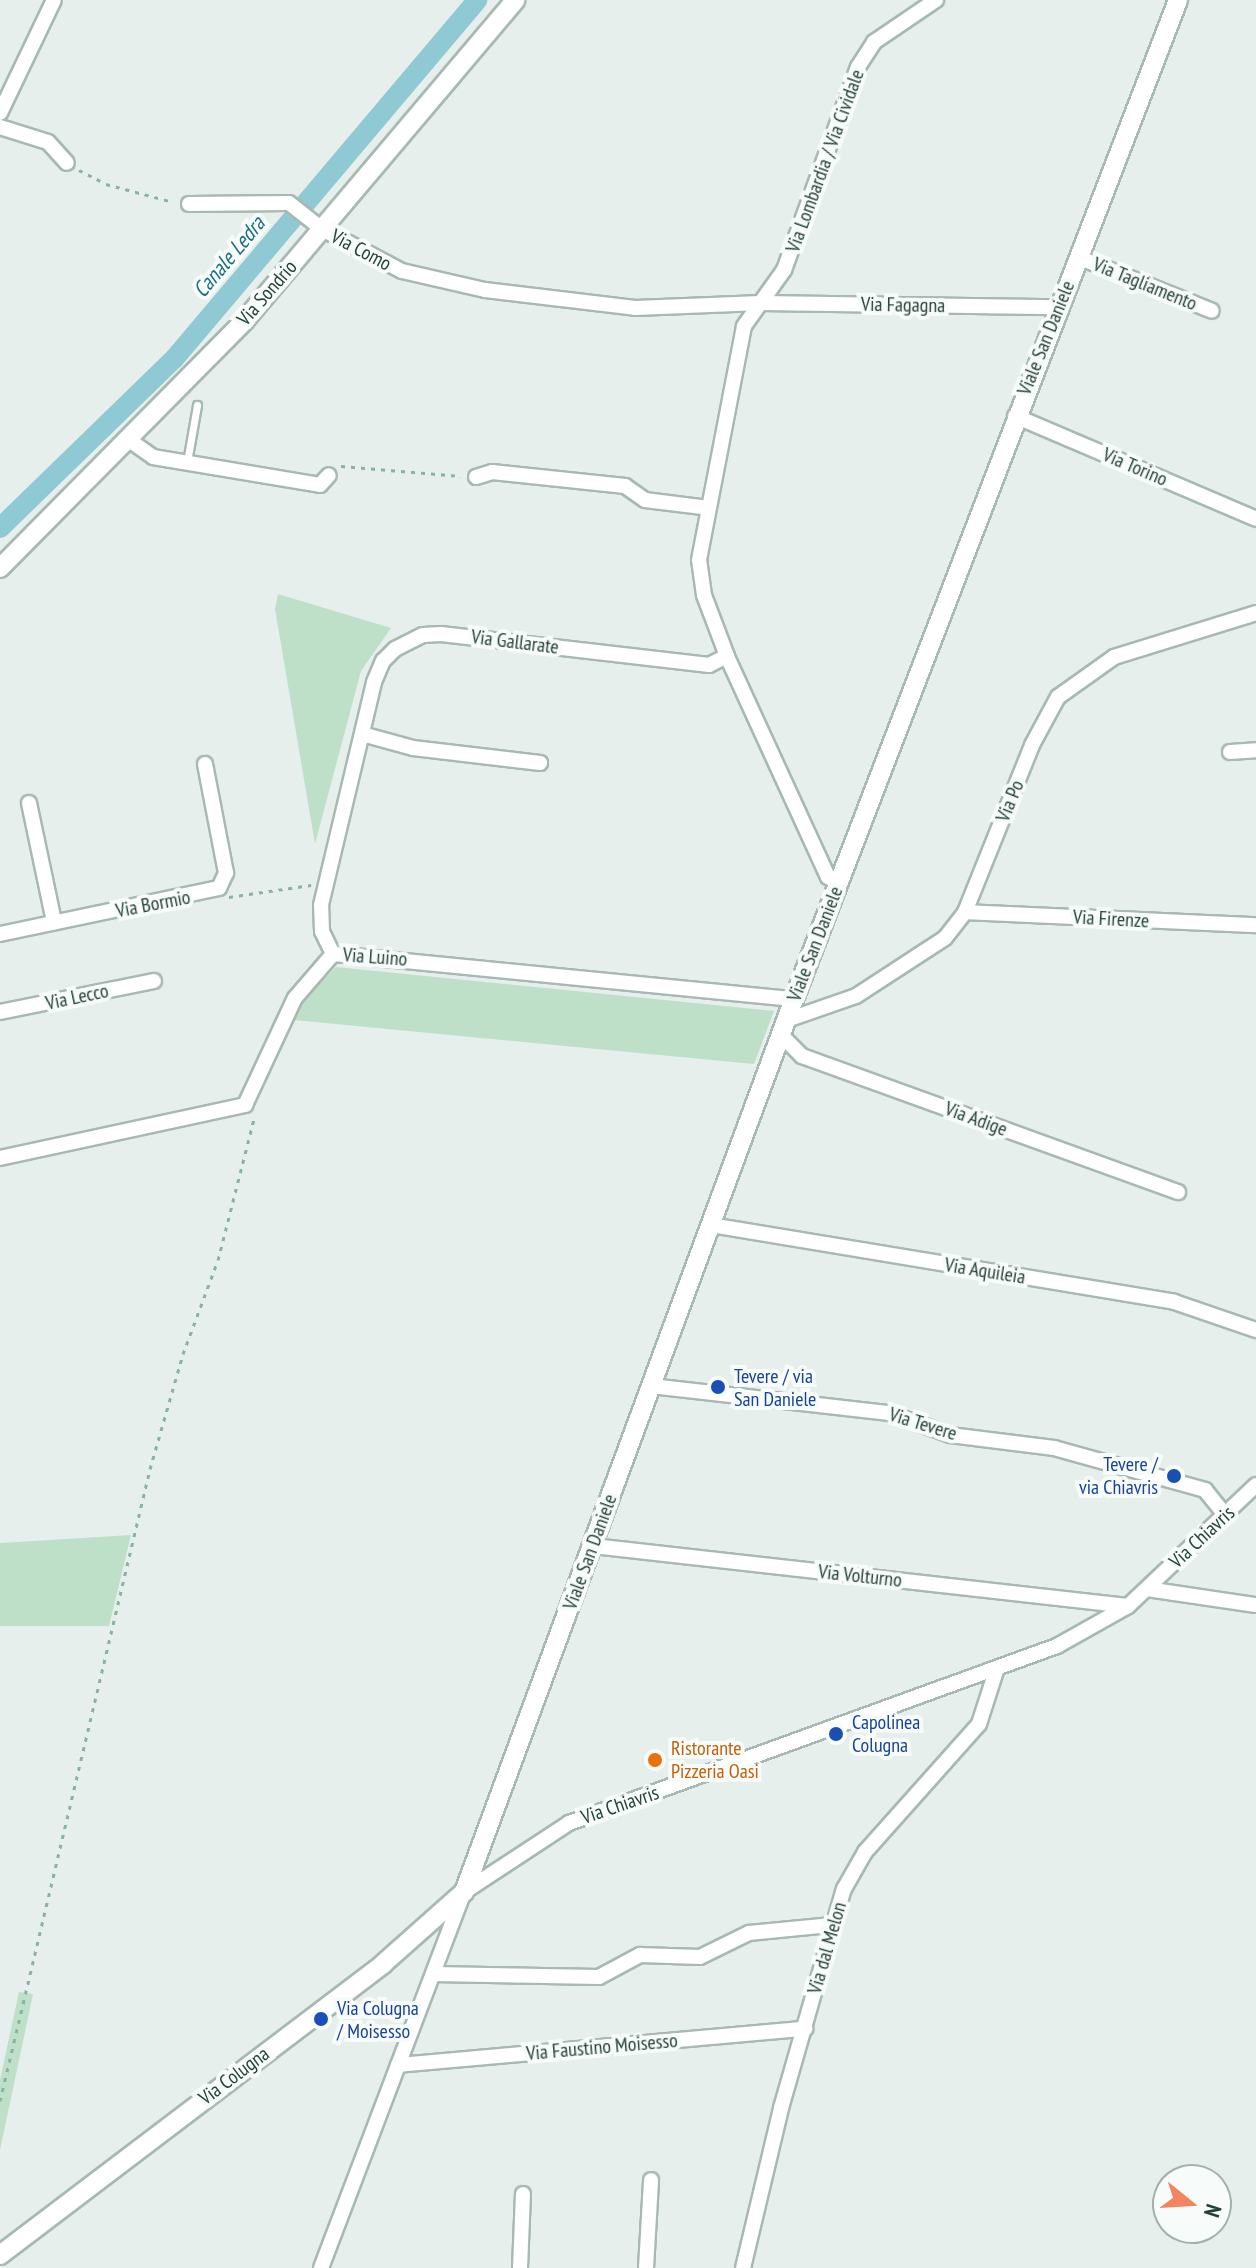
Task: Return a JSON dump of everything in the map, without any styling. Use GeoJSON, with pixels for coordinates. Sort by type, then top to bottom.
{"type":"FeatureCollection","features":[{"type":"Feature","properties":{"kind":"street"},"geometry":{"type":"LineString","coordinates":[[0,113],[54,0]]}},
{"type":"Feature","properties":{"kind":"street","name":"Via Sondrio"},"geometry":{"type":"LineString","coordinates":[[0,568],[203,366],[317,225],[515,0]]}},
{"type":"Feature","properties":{"kind":"street","name":"Via Lombardia / Via Cividale"},"geometry":{"type":"LineString","coordinates":[[839,882],[828,877],[727,656],[704,595],[699,560],[744,326],[754,303],[784,270],[858,67],[882,34],[936,0]]}},
{"type":"Feature","properties":{"kind":"street","name":"Viale San Daniele"},"geometry":{"type":"LineString","coordinates":[[464,1892],[794,999],[1015,416],[1178,0]]}},
{"type":"Feature","properties":{"kind":"street"},"geometry":{"type":"LineString","coordinates":[[0,127],[48,142],[67,163]]}},
{"type":"Feature","properties":{"kind":"street","name":"Via Como"},"geometry":{"type":"LineString","coordinates":[[189,204],[289,203],[317,225],[402,271],[485,290],[635,308],[754,303]]}},
{"type":"Feature","properties":{"kind":"street","name":"Via Tagliamento"},"geometry":{"type":"LineString","coordinates":[[1078,257],[1212,311]]}},
{"type":"Feature","properties":{"kind":"street","name":"Via Fagagna"},"geometry":{"type":"LineString","coordinates":[[754,303],[1058,307]]}},
{"type":"Feature","properties":{"kind":"street","name":"Via Torino"},"geometry":{"type":"LineString","coordinates":[[1015,416],[1256,519]]}},
{"type":"Feature","properties":{"kind":"street"},"geometry":{"type":"LineString","coordinates":[[129,440],[153,457],[320,485],[329,475]]}},
{"type":"Feature","properties":{"kind":"street"},"geometry":{"type":"LineString","coordinates":[[476,477],[492,472],[625,486],[645,500],[709,508]]}},
{"type":"Feature","properties":{"kind":"street","name":"Via Po"},"geometry":{"type":"LineString","coordinates":[[784,1028],[856,996],[901,970],[945,938],[965,912],[1032,745],[1058,697],[1114,657],[1256,613]]}},
{"type":"Feature","properties":{"kind":"street","name":"Via Gallarate"},"geometry":{"type":"LineString","coordinates":[[333,954],[319,918],[362,734],[383,661],[423,635],[709,665],[727,656]]}},
{"type":"Feature","properties":{"kind":"street"},"geometry":{"type":"LineString","coordinates":[[362,734],[413,748],[540,763]]}},
{"type":"Feature","properties":{"kind":"street"},"geometry":{"type":"LineString","coordinates":[[1230,752],[1256,750]]}},
{"type":"Feature","properties":{"kind":"street","name":"Via Bormio"},"geometry":{"type":"LineString","coordinates":[[0,934],[219,888],[226,873],[205,764]]}},
{"type":"Feature","properties":{"kind":"street"},"geometry":{"type":"LineString","coordinates":[[29,803],[54,922]]}},
{"type":"Feature","properties":{"kind":"street","name":"Via Firenze"},"geometry":{"type":"LineString","coordinates":[[965,912],[1256,925]]}},
{"type":"Feature","properties":{"kind":"street","name":"Via Luino"},"geometry":{"type":"LineString","coordinates":[[0,1158],[239,1108],[256,1087],[295,998],[333,954],[794,999]]}},
{"type":"Feature","properties":{"kind":"street","name":"Via Lecco"},"geometry":{"type":"LineString","coordinates":[[0,1012],[154,981]]}},
{"type":"Feature","properties":{"kind":"street","name":"Via Adige"},"geometry":{"type":"LineString","coordinates":[[784,1028],[802,1056],[1178,1192]]}},
{"type":"Feature","properties":{"kind":"street","name":"Via Aquileia"},"geometry":{"type":"LineString","coordinates":[[711,1225],[1174,1302],[1256,1330]]}},
{"type":"Feature","properties":{"kind":"street","name":"Via Tevere"},"geometry":{"type":"LineString","coordinates":[[651,1386],[889,1413],[950,1435],[1054,1448],[1205,1490],[1225,1515]]}},
{"type":"Feature","properties":{"kind":"street","name":"Via Chiavris"},"geometry":{"type":"LineString","coordinates":[[464,1892],[569,1823],[834,1730],[1057,1646],[1128,1606],[1256,1485]]}},
{"type":"Feature","properties":{"kind":"street","name":"Via Volturno"},"geometry":{"type":"LineString","coordinates":[[593,1546],[1128,1606]]}},
{"type":"Feature","properties":{"kind":"street"},"geometry":{"type":"LineString","coordinates":[[1147,1589],[1256,1605]]}},
{"type":"Feature","properties":{"kind":"street","name":"Via dal Melon"},"geometry":{"type":"LineString","coordinates":[[743,2268],[830,1925],[865,1852],[979,1724],[996,1671]]}},
{"type":"Feature","properties":{"kind":"street"},"geometry":{"type":"LineString","coordinates":[[321,2268],[464,1892]]}},
{"type":"Feature","properties":{"kind":"street","name":"Via Colugna"},"geometry":{"type":"LineString","coordinates":[[0,2255],[384,1963],[464,1892]]}},
{"type":"Feature","properties":{"kind":"street"},"geometry":{"type":"LineString","coordinates":[[433,1974],[599,1977],[640,1955],[700,1957],[749,1933],[830,1925]]}},
{"type":"Feature","properties":{"kind":"street","name":"Via Faustino Moisesso"},"geometry":{"type":"LineString","coordinates":[[398,2065],[805,2029]]}},
{"type":"Feature","properties":{"kind":"street"},"geometry":{"type":"LineString","coordinates":[[646,2268],[651,2180]]}},
{"type":"Feature","properties":{"kind":"street"},"geometry":{"type":"LineString","coordinates":[[520,2268],[523,2194]]}},
{"type":"Feature","properties":{"kind":"lane"},"geometry":{"type":"LineString","coordinates":[[187,462],[197,405]]}},
{"type":"Feature","properties":{"kind":"path"},"geometry":{"type":"LineString","coordinates":[[67,163],[106,184],[189,204]]}},
{"type":"Feature","properties":{"kind":"path"},"geometry":{"type":"LineString","coordinates":[[329,475],[341,466],[476,477]]}},
{"type":"Feature","properties":{"kind":"path"},"geometry":{"type":"LineString","coordinates":[[219,888],[233,900],[327,882]]}},
{"type":"Feature","properties":{"kind":"path"},"geometry":{"type":"LineString","coordinates":[[0,2101],[150,1469],[246,1166],[256,1087]]}},
{"type":"Feature","properties":{"kind":"green space"},"geometry":{"type":"Polygon","coordinates":[[[278,594],[391,628],[361,671],[315,844],[275,609],[278,594]]]}},
{"type":"Feature","properties":{"kind":"green space"},"geometry":{"type":"Polygon","coordinates":[[[336,967],[774,1011],[754,1064],[294,1020],[301,1004],[336,967]]]}},
{"type":"Feature","properties":{"kind":"green space"},"geometry":{"type":"Polygon","coordinates":[[[131,1535],[109,1626],[0,1626],[0,1543],[131,1535]]]}},
{"type":"Feature","properties":{"kind":"green space"},"geometry":{"type":"Polygon","coordinates":[[[19,1992],[33,1994],[0,2150],[0,2080],[19,1992]]]}},
{"type":"Feature","properties":{"kind":"waterway","name":"Canale Ledra"},"geometry":{"type":"LineString","coordinates":[[0,528],[174,359],[477,0]]}},
{"type":"Feature","properties":{"kind":"place","name":"Tevere / via San Daniele"},"geometry":{"type":"Point","coordinates":[718,1387]}},
{"type":"Feature","properties":{"kind":"place","name":"Tevere / via Chiavris"},"geometry":{"type":"Point","coordinates":[1174,1476]}},
{"type":"Feature","properties":{"kind":"place","name":"Capolinea Colugna"},"geometry":{"type":"Point","coordinates":[836,1734]}},
{"type":"Feature","properties":{"kind":"place","name":"Ristorante Pizzeria Oasi"},"geometry":{"type":"Point","coordinates":[655,1760]}},
{"type":"Feature","properties":{"kind":"place","name":"Via Colugna / Moisesso"},"geometry":{"type":"Point","coordinates":[321,2019]}}]}
